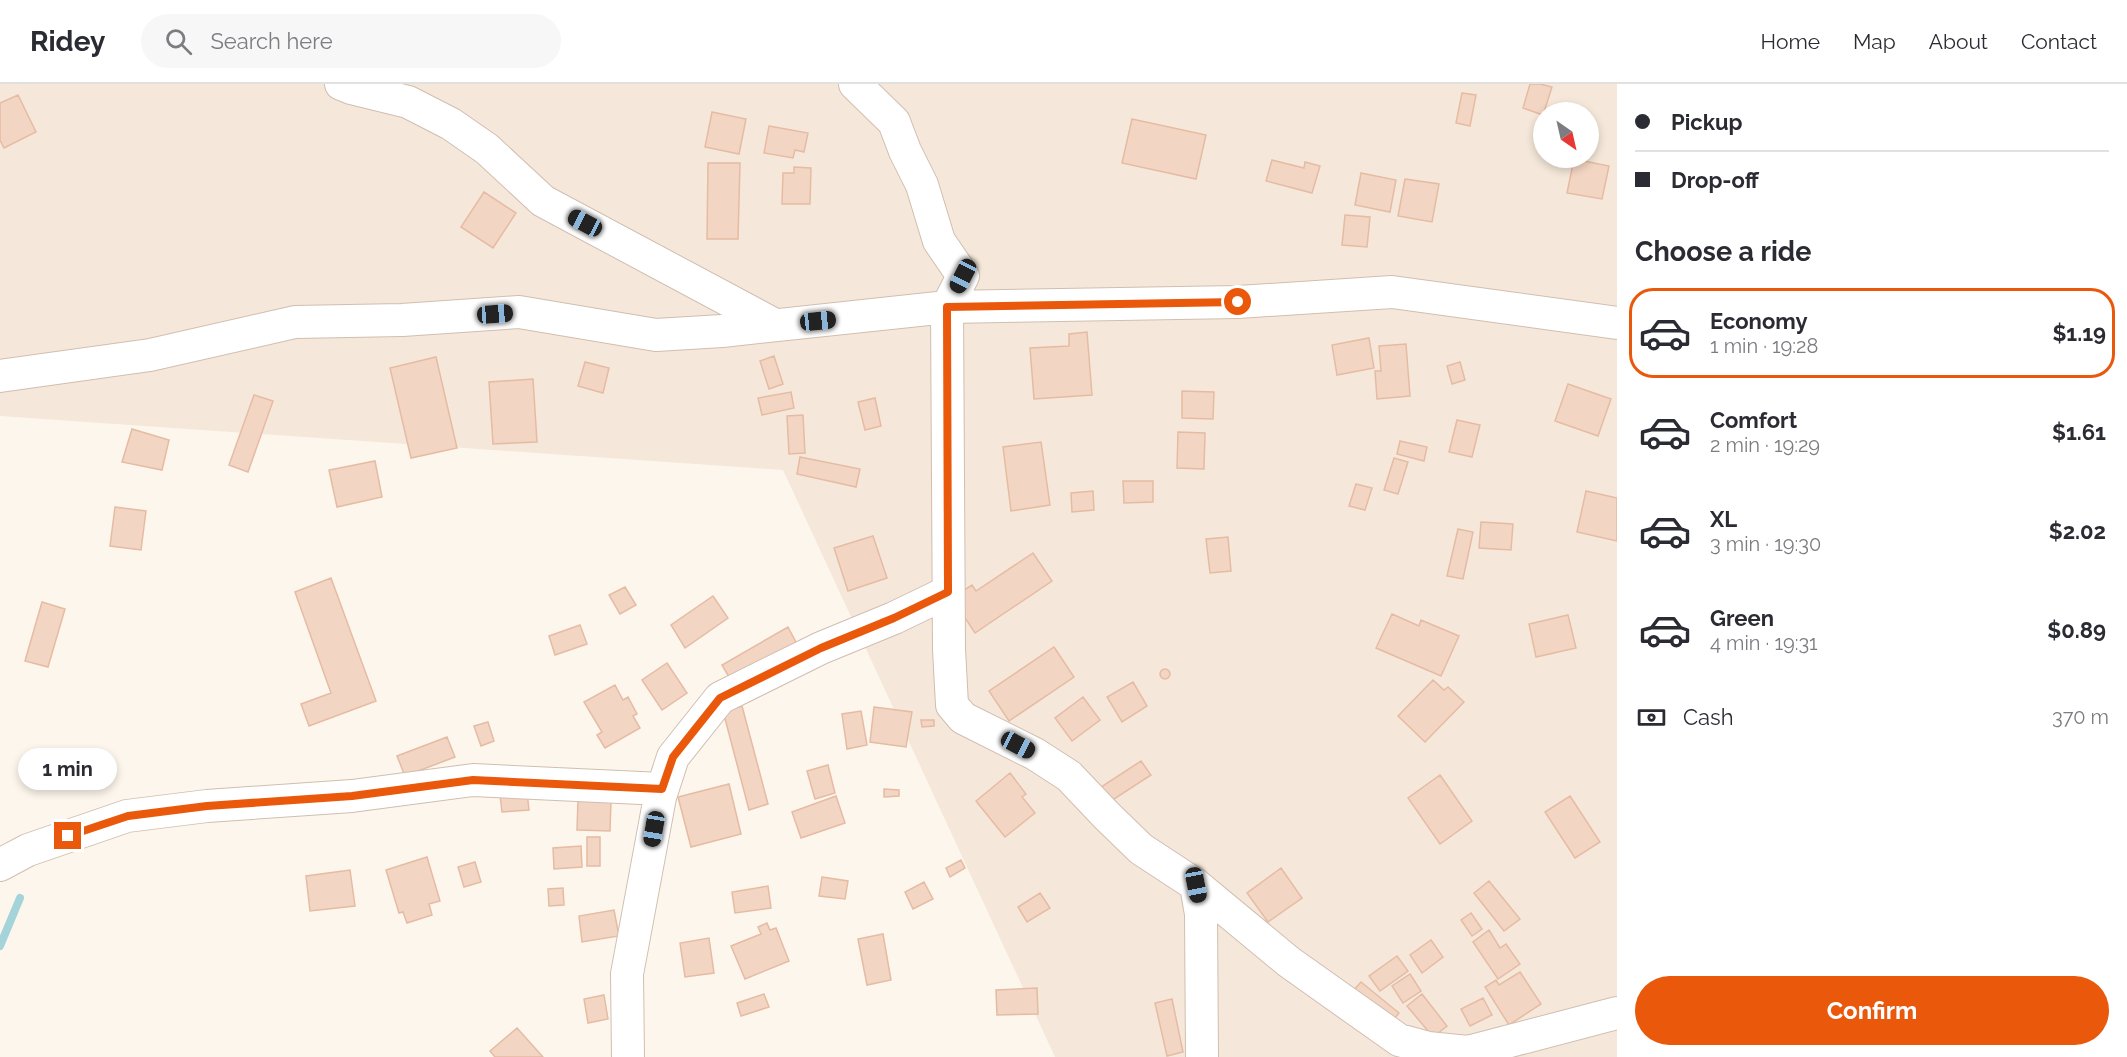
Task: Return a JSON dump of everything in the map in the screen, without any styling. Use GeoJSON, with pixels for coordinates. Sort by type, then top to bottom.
{"type":"FeatureCollection","features":[{"type":"Feature","properties":{"kind":"street"},"geometry":{"type":"LineString","coordinates":[[340,84],[408,102],[451,124],[487,149],[543,201],[775,325]]}},
{"type":"Feature","properties":{"kind":"street"},"geometry":{"type":"LineString","coordinates":[[855,84],[894,122],[922,185],[939,241],[963,276],[947,307],[948,592],[952,705],[963,718],[1035,754],[1069,776],[1141,849],[1196,885],[1289,962],[1399,1040],[1428,1048],[1468,1052],[1617,1013]]}},
{"type":"Feature","properties":{"kind":"street"},"geometry":{"type":"LineString","coordinates":[[0,375],[150,355],[295,322],[402,320],[519,312],[656,335],[947,307],[1238,302],[1392,292],[1617,323]]}},
{"type":"Feature","properties":{"kind":"street"},"geometry":{"type":"LineString","coordinates":[[628,1057],[627,974],[662,789],[673,757],[720,698],[821,648],[894,618],[948,592]]}},
{"type":"Feature","properties":{"kind":"street"},"geometry":{"type":"LineString","coordinates":[[0,865],[28,850],[128,816],[207,806],[352,796],[473,780],[662,789]]}},
{"type":"Feature","properties":{"kind":"street"},"geometry":{"type":"LineString","coordinates":[[1196,885],[1201,914],[1202,1057]]}},
{"type":"Feature","properties":{"kind":"shaded area"},"geometry":{"type":"Polygon","coordinates":[[[0,84],[1617,84],[1617,1057],[1055,1057],[783,470],[0,416],[0,84]]]}},
{"type":"Feature","properties":{"kind":"building"},"geometry":{"type":"Polygon","coordinates":[[[1530,84],[1552,87],[1547,102],[1533,102],[1533,112],[1523,108],[1530,84]]]}},
{"type":"Feature","properties":{"kind":"building"},"geometry":{"type":"Polygon","coordinates":[[[1462,93],[1476,95],[1470,126],[1456,123],[1462,93]]]}},
{"type":"Feature","properties":{"kind":"building"},"geometry":{"type":"Polygon","coordinates":[[[18,95],[36,132],[4,148],[0,140],[0,103],[18,95]]]}},
{"type":"Feature","properties":{"kind":"building"},"geometry":{"type":"Polygon","coordinates":[[[712,112],[746,119],[739,154],[705,147],[712,112]]]}},
{"type":"Feature","properties":{"kind":"building"},"geometry":{"type":"Polygon","coordinates":[[[1132,119],[1206,135],[1196,179],[1122,163],[1132,119]]]}},
{"type":"Feature","properties":{"kind":"building"},"geometry":{"type":"Polygon","coordinates":[[[769,126],[808,133],[804,152],[795,150],[793,158],[764,153],[769,126]]]}},
{"type":"Feature","properties":{"kind":"building"},"geometry":{"type":"Polygon","coordinates":[[[1272,160],[1304,168],[1305,162],[1320,166],[1312,193],[1266,181],[1272,160]]]}},
{"type":"Feature","properties":{"kind":"building"},"geometry":{"type":"Polygon","coordinates":[[[708,163],[740,163],[738,239],[707,239],[708,163]]]}},
{"type":"Feature","properties":{"kind":"building"},"geometry":{"type":"Polygon","coordinates":[[[1599,164],[1609,166],[1602,199],[1567,193],[1572,168],[1599,168],[1599,164]]]}},
{"type":"Feature","properties":{"kind":"building"},"geometry":{"type":"Polygon","coordinates":[[[794,167],[811,168],[810,204],[782,204],[783,173],[794,173],[794,167]]]}},
{"type":"Feature","properties":{"kind":"building"},"geometry":{"type":"Polygon","coordinates":[[[1361,173],[1396,180],[1390,212],[1355,205],[1361,173]]]}},
{"type":"Feature","properties":{"kind":"building"},"geometry":{"type":"Polygon","coordinates":[[[1405,179],[1439,184],[1432,222],[1398,216],[1405,179]]]}},
{"type":"Feature","properties":{"kind":"building"},"geometry":{"type":"Polygon","coordinates":[[[484,192],[516,213],[493,248],[461,227],[484,192]]]}},
{"type":"Feature","properties":{"kind":"building"},"geometry":{"type":"Polygon","coordinates":[[[1345,215],[1370,217],[1367,247],[1342,245],[1345,215]]]}},
{"type":"Feature","properties":{"kind":"building"},"geometry":{"type":"Polygon","coordinates":[[[1087,332],[1092,395],[1034,399],[1030,348],[1069,346],[1069,334],[1087,332]]]}},
{"type":"Feature","properties":{"kind":"building"},"geometry":{"type":"Polygon","coordinates":[[[1369,338],[1374,368],[1337,375],[1332,345],[1369,338]]]}},
{"type":"Feature","properties":{"kind":"building"},"geometry":{"type":"Polygon","coordinates":[[[1406,344],[1410,396],[1377,399],[1375,371],[1381,371],[1379,346],[1406,344]]]}},
{"type":"Feature","properties":{"kind":"building"},"geometry":{"type":"Polygon","coordinates":[[[774,356],[783,384],[769,389],[760,361],[774,356]]]}},
{"type":"Feature","properties":{"kind":"building"},"geometry":{"type":"Polygon","coordinates":[[[436,357],[457,448],[411,458],[390,368],[436,357]]]}},
{"type":"Feature","properties":{"kind":"building"},"geometry":{"type":"Polygon","coordinates":[[[585,362],[609,368],[603,393],[578,386],[585,362]]]}},
{"type":"Feature","properties":{"kind":"building"},"geometry":{"type":"Polygon","coordinates":[[[1460,362],[1465,380],[1452,384],[1447,366],[1460,362]]]}},
{"type":"Feature","properties":{"kind":"building"},"geometry":{"type":"Polygon","coordinates":[[[533,379],[537,442],[493,444],[489,382],[533,379]]]}},
{"type":"Feature","properties":{"kind":"building"},"geometry":{"type":"Polygon","coordinates":[[[1568,384],[1611,399],[1598,436],[1555,421],[1568,384]]]}},
{"type":"Feature","properties":{"kind":"building"},"geometry":{"type":"Polygon","coordinates":[[[1182,391],[1214,392],[1213,419],[1182,418],[1182,391]]]}},
{"type":"Feature","properties":{"kind":"building"},"geometry":{"type":"Polygon","coordinates":[[[791,392],[794,408],[762,415],[758,398],[791,392]]]}},
{"type":"Feature","properties":{"kind":"building"},"geometry":{"type":"Polygon","coordinates":[[[254,395],[273,401],[248,472],[229,465],[254,395]]]}},
{"type":"Feature","properties":{"kind":"building"},"geometry":{"type":"Polygon","coordinates":[[[875,398],[881,426],[865,430],[858,402],[875,398]]]}},
{"type":"Feature","properties":{"kind":"building"},"geometry":{"type":"Polygon","coordinates":[[[803,415],[805,453],[789,454],[787,416],[803,415]]]}},
{"type":"Feature","properties":{"kind":"building"},"geometry":{"type":"Polygon","coordinates":[[[1457,420],[1480,425],[1472,457],[1449,452],[1457,420]]]}},
{"type":"Feature","properties":{"kind":"building"},"geometry":{"type":"Polygon","coordinates":[[[132,429],[169,440],[162,470],[122,462],[132,429]]]}},
{"type":"Feature","properties":{"kind":"building"},"geometry":{"type":"Polygon","coordinates":[[[1178,432],[1205,433],[1204,469],[1177,468],[1178,432]]]}},
{"type":"Feature","properties":{"kind":"building"},"geometry":{"type":"Polygon","coordinates":[[[1400,441],[1427,447],[1424,461],[1397,454],[1400,441]]]}},
{"type":"Feature","properties":{"kind":"building"},"geometry":{"type":"Polygon","coordinates":[[[1041,442],[1050,505],[1011,511],[1003,447],[1041,442]]]}},
{"type":"Feature","properties":{"kind":"building"},"geometry":{"type":"Polygon","coordinates":[[[800,457],[860,469],[856,487],[797,474],[800,457]]]}},
{"type":"Feature","properties":{"kind":"building"},"geometry":{"type":"Polygon","coordinates":[[[1394,458],[1408,462],[1398,494],[1384,490],[1394,458]]]}},
{"type":"Feature","properties":{"kind":"building"},"geometry":{"type":"Polygon","coordinates":[[[375,461],[382,497],[337,507],[329,470],[375,461]]]}},
{"type":"Feature","properties":{"kind":"building"},"geometry":{"type":"Polygon","coordinates":[[[1123,481],[1153,481],[1153,502],[1124,503],[1123,481]]]}},
{"type":"Feature","properties":{"kind":"building"},"geometry":{"type":"Polygon","coordinates":[[[1356,484],[1372,488],[1365,510],[1349,506],[1356,484]]]}},
{"type":"Feature","properties":{"kind":"building"},"geometry":{"type":"Polygon","coordinates":[[[1093,491],[1094,510],[1072,512],[1071,493],[1093,491]]]}},
{"type":"Feature","properties":{"kind":"building"},"geometry":{"type":"Polygon","coordinates":[[[1586,491],[1617,498],[1617,541],[1577,532],[1586,491]]]}},
{"type":"Feature","properties":{"kind":"building"},"geometry":{"type":"Polygon","coordinates":[[[115,507],[146,511],[141,550],[110,546],[115,507]]]}},
{"type":"Feature","properties":{"kind":"building"},"geometry":{"type":"Polygon","coordinates":[[[1481,522],[1513,524],[1511,550],[1479,548],[1481,522]]]}},
{"type":"Feature","properties":{"kind":"building"},"geometry":{"type":"Polygon","coordinates":[[[1458,529],[1473,532],[1463,579],[1447,576],[1458,529]]]}},
{"type":"Feature","properties":{"kind":"building"},"geometry":{"type":"Polygon","coordinates":[[[873,536],[887,578],[848,591],[834,548],[873,536]]]}},
{"type":"Feature","properties":{"kind":"building"},"geometry":{"type":"Polygon","coordinates":[[[1228,537],[1231,571],[1210,573],[1206,539],[1228,537]]]}},
{"type":"Feature","properties":{"kind":"building"},"geometry":{"type":"Polygon","coordinates":[[[1033,553],[1052,581],[975,633],[952,598],[972,585],[976,591],[1033,553]]]}},
{"type":"Feature","properties":{"kind":"building"},"geometry":{"type":"Polygon","coordinates":[[[331,578],[376,701],[309,726],[301,704],[331,693],[295,592],[331,578]]]}},
{"type":"Feature","properties":{"kind":"building"},"geometry":{"type":"Polygon","coordinates":[[[625,587],[636,605],[620,614],[609,595],[625,587]]]}},
{"type":"Feature","properties":{"kind":"building"},"geometry":{"type":"Polygon","coordinates":[[[713,596],[728,618],[685,648],[671,625],[713,596]]]}},
{"type":"Feature","properties":{"kind":"building"},"geometry":{"type":"Polygon","coordinates":[[[42,602],[65,609],[48,667],[25,661],[42,602]]]}},
{"type":"Feature","properties":{"kind":"building"},"geometry":{"type":"Polygon","coordinates":[[[1392,614],[1419,626],[1421,620],[1459,636],[1441,676],[1376,648],[1392,614]]]}},
{"type":"Feature","properties":{"kind":"building"},"geometry":{"type":"Polygon","coordinates":[[[1568,615],[1576,648],[1536,657],[1529,624],[1568,615]]]}},
{"type":"Feature","properties":{"kind":"building"},"geometry":{"type":"Polygon","coordinates":[[[580,625],[587,644],[555,655],[549,636],[580,625]]]}},
{"type":"Feature","properties":{"kind":"building"},"geometry":{"type":"Polygon","coordinates":[[[788,627],[798,646],[733,684],[722,665],[788,627]]]}},
{"type":"Feature","properties":{"kind":"building"},"geometry":{"type":"Polygon","coordinates":[[[1054,647],[1074,677],[1009,721],[989,691],[1054,647]]]}},
{"type":"Feature","properties":{"kind":"building"},"geometry":{"type":"Polygon","coordinates":[[[667,663],[687,693],[662,710],[642,680],[667,663]]]}},
{"type":"Feature","properties":{"kind":"building"},"geometry":{"type":"Polygon","coordinates":[[[1165,669],[1170,674],[1165,679],[1160,674],[1165,669]]]}},
{"type":"Feature","properties":{"kind":"building"},"geometry":{"type":"Polygon","coordinates":[[[1433,680],[1444,690],[1448,687],[1464,702],[1425,742],[1398,716],[1433,680]]]}},
{"type":"Feature","properties":{"kind":"building"},"geometry":{"type":"Polygon","coordinates":[[[1133,682],[1147,706],[1122,722],[1107,697],[1133,682]]]}},
{"type":"Feature","properties":{"kind":"building"},"geometry":{"type":"Polygon","coordinates":[[[615,685],[623,700],[628,697],[637,714],[633,716],[640,728],[605,748],[597,735],[602,732],[584,702],[615,685]]]}},
{"type":"Feature","properties":{"kind":"building"},"geometry":{"type":"Polygon","coordinates":[[[1083,697],[1100,720],[1072,741],[1055,718],[1083,697]]]}},
{"type":"Feature","properties":{"kind":"building"},"geometry":{"type":"Polygon","coordinates":[[[742,706],[768,804],[749,810],[723,711],[742,706]]]}},
{"type":"Feature","properties":{"kind":"building"},"geometry":{"type":"Polygon","coordinates":[[[874,707],[912,712],[906,747],[870,742],[874,707]]]}},
{"type":"Feature","properties":{"kind":"building"},"geometry":{"type":"Polygon","coordinates":[[[861,711],[867,745],[847,749],[842,714],[861,711]]]}},
{"type":"Feature","properties":{"kind":"building"},"geometry":{"type":"Polygon","coordinates":[[[921,720],[934,720],[934,726],[922,727],[921,720]]]}},
{"type":"Feature","properties":{"kind":"building"},"geometry":{"type":"Polygon","coordinates":[[[488,722],[494,741],[481,746],[474,726],[488,722]]]}},
{"type":"Feature","properties":{"kind":"building"},"geometry":{"type":"Polygon","coordinates":[[[447,737],[455,757],[405,776],[397,756],[447,737]]]}},
{"type":"Feature","properties":{"kind":"building"},"geometry":{"type":"Polygon","coordinates":[[[1141,761],[1151,775],[1105,805],[1095,791],[1141,761]]]}},
{"type":"Feature","properties":{"kind":"building"},"geometry":{"type":"Polygon","coordinates":[[[828,765],[835,793],[815,799],[807,771],[828,765]]]}},
{"type":"Feature","properties":{"kind":"building"},"geometry":{"type":"Polygon","coordinates":[[[1010,773],[1026,794],[1022,797],[1035,813],[1005,837],[976,801],[1010,773]]]}},
{"type":"Feature","properties":{"kind":"building"},"geometry":{"type":"Polygon","coordinates":[[[1440,775],[1472,821],[1440,844],[1408,798],[1440,775]]]}},
{"type":"Feature","properties":{"kind":"building"},"geometry":{"type":"Polygon","coordinates":[[[729,784],[741,834],[691,847],[678,797],[729,784]]]}},
{"type":"Feature","properties":{"kind":"building"},"geometry":{"type":"Polygon","coordinates":[[[884,789],[899,790],[899,796],[884,797],[884,789]]]}},
{"type":"Feature","properties":{"kind":"building"},"geometry":{"type":"Polygon","coordinates":[[[527,792],[529,810],[502,812],[500,795],[527,792]]]}},
{"type":"Feature","properties":{"kind":"building"},"geometry":{"type":"Polygon","coordinates":[[[836,796],[845,823],[801,838],[792,812],[836,796]]]}},
{"type":"Feature","properties":{"kind":"building"},"geometry":{"type":"Polygon","coordinates":[[[1570,796],[1600,842],[1575,858],[1545,812],[1570,796]]]}},
{"type":"Feature","properties":{"kind":"building"},"geometry":{"type":"Polygon","coordinates":[[[578,800],[611,801],[610,831],[577,830],[578,800]]]}},
{"type":"Feature","properties":{"kind":"building"},"geometry":{"type":"Polygon","coordinates":[[[587,837],[600,837],[600,866],[587,866],[587,837]]]}},
{"type":"Feature","properties":{"kind":"building"},"geometry":{"type":"Polygon","coordinates":[[[581,846],[582,867],[554,869],[553,848],[581,846]]]}},
{"type":"Feature","properties":{"kind":"building"},"geometry":{"type":"Polygon","coordinates":[[[427,857],[440,901],[429,904],[432,915],[407,923],[403,912],[399,913],[386,870],[427,857]]]}},
{"type":"Feature","properties":{"kind":"building"},"geometry":{"type":"Polygon","coordinates":[[[961,860],[965,868],[950,877],[946,868],[961,860]]]}},
{"type":"Feature","properties":{"kind":"building"},"geometry":{"type":"Polygon","coordinates":[[[475,862],[481,882],[464,887],[458,867],[475,862]]]}},
{"type":"Feature","properties":{"kind":"building"},"geometry":{"type":"Polygon","coordinates":[[[1281,868],[1302,898],[1268,922],[1247,893],[1281,868]]]}},
{"type":"Feature","properties":{"kind":"building"},"geometry":{"type":"Polygon","coordinates":[[[350,870],[355,906],[310,911],[306,876],[350,870]]]}},
{"type":"Feature","properties":{"kind":"building"},"geometry":{"type":"Polygon","coordinates":[[[822,877],[848,881],[845,899],[819,896],[822,877]]]}},
{"type":"Feature","properties":{"kind":"building"},"geometry":{"type":"Polygon","coordinates":[[[1489,881],[1520,919],[1504,931],[1474,893],[1489,881]]]}},
{"type":"Feature","properties":{"kind":"building"},"geometry":{"type":"Polygon","coordinates":[[[924,882],[933,899],[913,909],[905,892],[924,882]]]}},
{"type":"Feature","properties":{"kind":"building"},"geometry":{"type":"Polygon","coordinates":[[[768,886],[771,908],[735,913],[732,892],[768,886]]]}},
{"type":"Feature","properties":{"kind":"building"},"geometry":{"type":"Polygon","coordinates":[[[563,888],[564,905],[549,906],[548,889],[563,888]]]}},
{"type":"Feature","properties":{"kind":"building"},"geometry":{"type":"Polygon","coordinates":[[[1040,893],[1050,908],[1027,922],[1018,907],[1040,893]]]}},
{"type":"Feature","properties":{"kind":"building"},"geometry":{"type":"Polygon","coordinates":[[[614,910],[619,936],[582,942],[579,916],[614,910]]]}},
{"type":"Feature","properties":{"kind":"building"},"geometry":{"type":"Polygon","coordinates":[[[1471,913],[1482,929],[1472,936],[1461,920],[1471,913]]]}},
{"type":"Feature","properties":{"kind":"building"},"geometry":{"type":"Polygon","coordinates":[[[767,923],[770,930],[776,928],[789,961],[745,979],[731,946],[761,934],[758,927],[767,923]]]}},
{"type":"Feature","properties":{"kind":"building"},"geometry":{"type":"Polygon","coordinates":[[[1489,930],[1500,948],[1506,944],[1520,964],[1498,979],[1473,942],[1489,930]]]}},
{"type":"Feature","properties":{"kind":"building"},"geometry":{"type":"Polygon","coordinates":[[[883,934],[891,980],[867,985],[858,939],[883,934]]]}},
{"type":"Feature","properties":{"kind":"building"},"geometry":{"type":"Polygon","coordinates":[[[709,938],[714,973],[685,977],[680,943],[709,938]]]}},
{"type":"Feature","properties":{"kind":"building"},"geometry":{"type":"Polygon","coordinates":[[[1431,940],[1443,957],[1422,973],[1410,955],[1431,940]]]}},
{"type":"Feature","properties":{"kind":"building"},"geometry":{"type":"Polygon","coordinates":[[[1397,956],[1408,971],[1380,991],[1369,976],[1397,956]]]}},
{"type":"Feature","properties":{"kind":"building"},"geometry":{"type":"Polygon","coordinates":[[[1520,972],[1541,1004],[1509,1025],[1485,987],[1496,980],[1499,985],[1520,972]]]}},
{"type":"Feature","properties":{"kind":"building"},"geometry":{"type":"Polygon","coordinates":[[[1410,974],[1421,991],[1403,1003],[1392,986],[1410,974]]]}},
{"type":"Feature","properties":{"kind":"building"},"geometry":{"type":"Polygon","coordinates":[[[1361,982],[1399,1013],[1389,1025],[1351,993],[1361,982]]]}},
{"type":"Feature","properties":{"kind":"building"},"geometry":{"type":"Polygon","coordinates":[[[1037,988],[1038,1014],[997,1015],[996,990],[1037,988]]]}},
{"type":"Feature","properties":{"kind":"building"},"geometry":{"type":"Polygon","coordinates":[[[764,994],[769,1007],[741,1016],[737,1003],[764,994]]]}},
{"type":"Feature","properties":{"kind":"building"},"geometry":{"type":"Polygon","coordinates":[[[1422,994],[1447,1026],[1433,1037],[1407,1006],[1422,994]]]}},
{"type":"Feature","properties":{"kind":"building"},"geometry":{"type":"Polygon","coordinates":[[[604,995],[608,1019],[588,1023],[584,999],[604,995]]]}},
{"type":"Feature","properties":{"kind":"building"},"geometry":{"type":"Polygon","coordinates":[[[1483,998],[1492,1015],[1470,1026],[1461,1009],[1483,998]]]}},
{"type":"Feature","properties":{"kind":"building"},"geometry":{"type":"Polygon","coordinates":[[[1172,999],[1183,1052],[1167,1056],[1155,1003],[1172,999]]]}},
{"type":"Feature","properties":{"kind":"building"},"geometry":{"type":"Polygon","coordinates":[[[517,1028],[543,1057],[495,1057],[490,1051],[517,1028]]]}},
{"type":"Feature","properties":{"kind":"waterway"},"geometry":{"type":"LineString","coordinates":[[0,946],[20,898]]}},
{"type":"Feature","properties":{"kind":"route"},"geometry":{"type":"LineString","coordinates":[[68,836],[128,816],[207,806],[352,796],[473,780],[662,789],[673,757],[720,698],[821,648],[894,618],[948,592],[947,307],[1238,302]]}}]}
